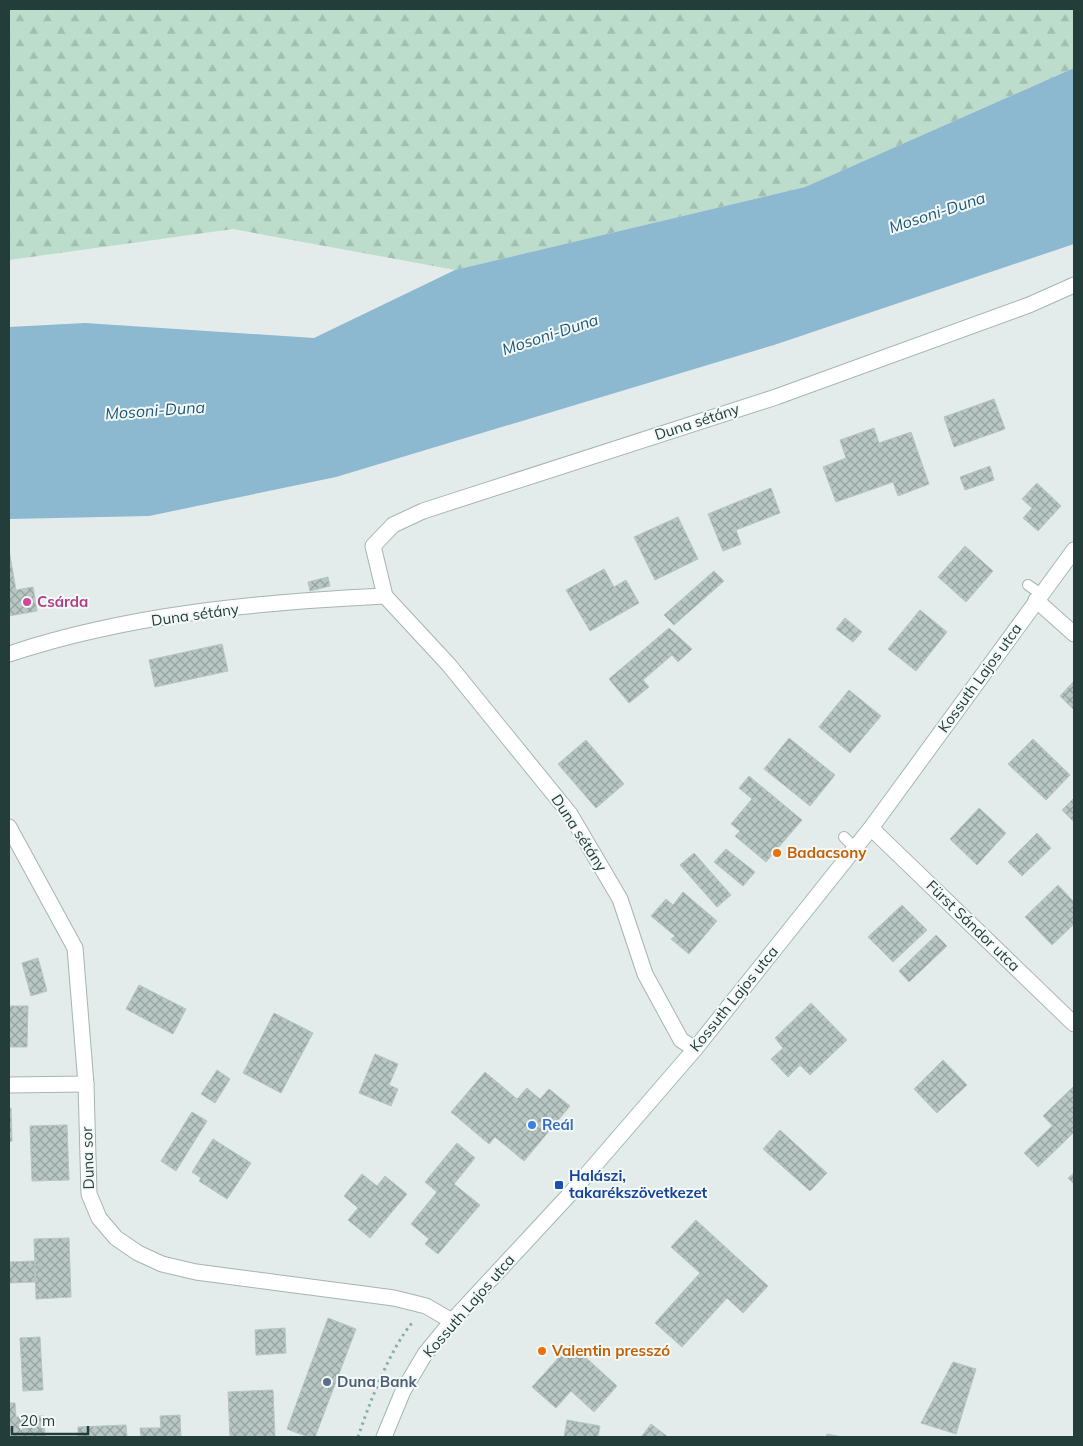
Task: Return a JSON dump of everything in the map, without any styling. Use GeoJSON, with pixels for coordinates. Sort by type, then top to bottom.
{"type":"FeatureCollection","features":[{"type":"Feature","properties":{"kind":"street","name":"Duna sétány"},"geometry":{"type":"LineString","coordinates":[[694,1049],[680,1040],[645,974],[620,898],[570,814],[449,664],[385,596],[373,546],[393,525],[423,511],[776,397],[1029,304],[1074,285]]}},
{"type":"Feature","properties":{"kind":"street","name":"Kossuth Lajos utca"},"geometry":{"type":"LineString","coordinates":[[384,1437],[403,1390],[425,1354],[452,1321],[569,1195],[694,1049],[850,842],[870,828],[1074,550]]}},
{"type":"Feature","properties":{"kind":"street","name":"Duna sétány"},"geometry":{"type":"LineString","coordinates":[[9,654],[49,640],[165,618],[305,600],[385,596]]}},
{"type":"Feature","properties":{"kind":"street"},"geometry":{"type":"LineString","coordinates":[[1038,597],[1074,634]]}},
{"type":"Feature","properties":{"kind":"street","name":"Duna sor"},"geometry":{"type":"LineString","coordinates":[[9,827],[76,948],[86,1084],[89,1194],[98,1218],[116,1238],[138,1253],[162,1264],[196,1272],[394,1298],[426,1306],[452,1321]]}},
{"type":"Feature","properties":{"kind":"street","name":"Fürst Sándor utca"},"geometry":{"type":"LineString","coordinates":[[870,828],[1074,1024]]}},
{"type":"Feature","properties":{"kind":"street"},"geometry":{"type":"LineString","coordinates":[[9,1085],[86,1084]]}},
{"type":"Feature","properties":{"kind":"lane"},"geometry":{"type":"LineString","coordinates":[[1028,585],[1038,597]]}},
{"type":"Feature","properties":{"kind":"path"},"geometry":{"type":"LineString","coordinates":[[358,1437],[365,1416],[402,1334],[426,1306]]}},
{"type":"Feature","properties":{"kind":"green space"},"geometry":{"type":"Polygon","coordinates":[[[9,9],[1074,9],[1074,68],[805,187],[455,270],[233,229],[9,260],[9,9]]]}},
{"type":"Feature","properties":{"kind":"water","name":"Mosoni-Duna"},"geometry":{"type":"Polygon","coordinates":[[[1074,68],[1074,244],[774,345],[336,477],[149,516],[9,519],[9,327],[85,323],[314,338],[455,270],[805,187],[1074,68]]]}},
{"type":"Feature","properties":{"kind":"building"},"geometry":{"type":"Polygon","coordinates":[[[994,399],[1005,429],[954,447],[944,417],[994,399]]]}},
{"type":"Feature","properties":{"kind":"building"},"geometry":{"type":"Polygon","coordinates":[[[874,428],[879,443],[911,432],[929,484],[898,496],[893,482],[836,502],[823,467],[846,458],[840,440],[874,428]]]}},
{"type":"Feature","properties":{"kind":"building"},"geometry":{"type":"Polygon","coordinates":[[[990,466],[994,480],[965,490],[960,477],[990,466]]]}},
{"type":"Feature","properties":{"kind":"building"},"geometry":{"type":"Polygon","coordinates":[[[1037,483],[1061,506],[1038,531],[1023,518],[1032,508],[1022,499],[1037,483]]]}},
{"type":"Feature","properties":{"kind":"building"},"geometry":{"type":"Polygon","coordinates":[[[771,488],[780,513],[736,530],[741,544],[723,551],[708,514],[771,488]]]}},
{"type":"Feature","properties":{"kind":"building"},"geometry":{"type":"Polygon","coordinates":[[[678,517],[698,559],[655,580],[634,537],[678,517]]]}},
{"type":"Feature","properties":{"kind":"building"},"geometry":{"type":"Polygon","coordinates":[[[965,546],[993,571],[966,602],[938,577],[965,546]]]}},
{"type":"Feature","properties":{"kind":"building"},"geometry":{"type":"Polygon","coordinates":[[[9,550],[16,590],[33,587],[37,611],[9,616],[9,550]]]}},
{"type":"Feature","properties":{"kind":"building"},"geometry":{"type":"Polygon","coordinates":[[[604,569],[614,587],[626,580],[639,603],[590,631],[566,590],[604,569]]]}},
{"type":"Feature","properties":{"kind":"building"},"geometry":{"type":"Polygon","coordinates":[[[714,571],[724,581],[674,625],[664,615],[714,571]]]}},
{"type":"Feature","properties":{"kind":"building"},"geometry":{"type":"Polygon","coordinates":[[[328,577],[330,586],[310,591],[308,582],[328,577]]]}},
{"type":"Feature","properties":{"kind":"building"},"geometry":{"type":"Polygon","coordinates":[[[920,610],[947,632],[916,671],[888,649],[920,610]]]}},
{"type":"Feature","properties":{"kind":"building"},"geometry":{"type":"Polygon","coordinates":[[[845,618],[862,632],[853,642],[836,629],[845,618]]]}},
{"type":"Feature","properties":{"kind":"building"},"geometry":{"type":"Polygon","coordinates":[[[669,628],[692,649],[678,662],[672,655],[643,680],[649,687],[629,703],[609,679],[669,628]]]}},
{"type":"Feature","properties":{"kind":"building"},"geometry":{"type":"Polygon","coordinates":[[[222,644],[228,671],[155,687],[149,660],[222,644]]]}},
{"type":"Feature","properties":{"kind":"building"},"geometry":{"type":"Polygon","coordinates":[[[1074,681],[1074,710],[1060,696],[1074,681]]]}},
{"type":"Feature","properties":{"kind":"building"},"geometry":{"type":"Polygon","coordinates":[[[849,690],[881,716],[850,753],[819,727],[849,690]]]}},
{"type":"Feature","properties":{"kind":"building"},"geometry":{"type":"Polygon","coordinates":[[[789,738],[835,775],[810,806],[764,769],[789,738]]]}},
{"type":"Feature","properties":{"kind":"building"},"geometry":{"type":"Polygon","coordinates":[[[1033,739],[1070,775],[1046,800],[1008,764],[1033,739]]]}},
{"type":"Feature","properties":{"kind":"building"},"geometry":{"type":"Polygon","coordinates":[[[586,740],[624,784],[596,808],[558,764],[586,740]]]}},
{"type":"Feature","properties":{"kind":"building"},"geometry":{"type":"Polygon","coordinates":[[[749,776],[802,820],[766,862],[735,836],[740,831],[731,824],[752,799],[739,788],[749,776]]]}},
{"type":"Feature","properties":{"kind":"building"},"geometry":{"type":"Polygon","coordinates":[[[1074,798],[1074,822],[1062,810],[1074,798]]]}},
{"type":"Feature","properties":{"kind":"building"},"geometry":{"type":"Polygon","coordinates":[[[979,808],[1006,833],[977,865],[950,839],[979,808]]]}},
{"type":"Feature","properties":{"kind":"building"},"geometry":{"type":"Polygon","coordinates":[[[1037,833],[1051,848],[1022,876],[1008,862],[1037,833]]]}},
{"type":"Feature","properties":{"kind":"building"},"geometry":{"type":"Polygon","coordinates":[[[726,849],[755,872],[743,886],[714,862],[726,849]]]}},
{"type":"Feature","properties":{"kind":"building"},"geometry":{"type":"Polygon","coordinates":[[[694,853],[731,895],[717,907],[680,865],[694,853]]]}},
{"type":"Feature","properties":{"kind":"building"},"geometry":{"type":"Polygon","coordinates":[[[1058,885],[1074,902],[1074,924],[1052,945],[1025,917],[1058,885]]]}},
{"type":"Feature","properties":{"kind":"building"},"geometry":{"type":"Polygon","coordinates":[[[683,892],[717,921],[689,954],[671,939],[675,936],[651,916],[666,899],[673,905],[683,892]]]}},
{"type":"Feature","properties":{"kind":"building"},"geometry":{"type":"Polygon","coordinates":[[[902,905],[927,930],[893,962],[868,937],[902,905]]]}},
{"type":"Feature","properties":{"kind":"building"},"geometry":{"type":"Polygon","coordinates":[[[936,935],[947,946],[909,982],[899,971],[936,935]]]}},
{"type":"Feature","properties":{"kind":"building"},"geometry":{"type":"Polygon","coordinates":[[[38,958],[47,991],[31,996],[22,963],[38,958]]]}},
{"type":"Feature","properties":{"kind":"building"},"geometry":{"type":"Polygon","coordinates":[[[139,985],[186,1009],[173,1034],[126,1009],[139,985]]]}},
{"type":"Feature","properties":{"kind":"building"},"geometry":{"type":"Polygon","coordinates":[[[811,1003],[847,1040],[810,1075],[800,1065],[788,1077],[771,1059],[783,1048],[775,1038],[811,1003]]]}},
{"type":"Feature","properties":{"kind":"building"},"geometry":{"type":"Polygon","coordinates":[[[9,1006],[28,1006],[27,1047],[9,1047],[9,1006]]]}},
{"type":"Feature","properties":{"kind":"building"},"geometry":{"type":"Polygon","coordinates":[[[274,1013],[313,1033],[281,1093],[243,1073],[274,1013]]]}},
{"type":"Feature","properties":{"kind":"building"},"geometry":{"type":"Polygon","coordinates":[[[375,1054],[398,1064],[389,1085],[398,1089],[391,1106],[359,1093],[375,1054]]]}},
{"type":"Feature","properties":{"kind":"building"},"geometry":{"type":"Polygon","coordinates":[[[943,1060],[967,1085],[937,1113],[914,1089],[943,1060]]]}},
{"type":"Feature","properties":{"kind":"building"},"geometry":{"type":"Polygon","coordinates":[[[217,1070],[230,1079],[215,1103],[201,1094],[217,1070]]]}},
{"type":"Feature","properties":{"kind":"building"},"geometry":{"type":"Polygon","coordinates":[[[485,1072],[517,1099],[527,1088],[540,1099],[549,1089],[570,1106],[524,1161],[495,1137],[489,1144],[451,1112],[485,1072]]]}},
{"type":"Feature","properties":{"kind":"building"},"geometry":{"type":"Polygon","coordinates":[[[1074,1086],[1074,1132],[1066,1140],[1043,1116],[1074,1086]]]}},
{"type":"Feature","properties":{"kind":"building"},"geometry":{"type":"Polygon","coordinates":[[[11,1108],[12,1141],[9,1142],[9,1109],[11,1108]]]}},
{"type":"Feature","properties":{"kind":"building"},"geometry":{"type":"Polygon","coordinates":[[[192,1112],[207,1121],[176,1171],[161,1161],[192,1112]]]}},
{"type":"Feature","properties":{"kind":"building"},"geometry":{"type":"Polygon","coordinates":[[[67,1125],[69,1180],[32,1181],[30,1126],[67,1125]]]}},
{"type":"Feature","properties":{"kind":"building"},"geometry":{"type":"Polygon","coordinates":[[[1052,1126],[1066,1140],[1038,1167],[1024,1153],[1052,1126]]]}},
{"type":"Feature","properties":{"kind":"building"},"geometry":{"type":"Polygon","coordinates":[[[780,1130],[827,1173],[810,1191],[763,1149],[780,1130]]]}},
{"type":"Feature","properties":{"kind":"building"},"geometry":{"type":"Polygon","coordinates":[[[213,1139],[251,1163],[227,1199],[199,1181],[201,1178],[192,1172],[213,1139]]]}},
{"type":"Feature","properties":{"kind":"building"},"geometry":{"type":"Polygon","coordinates":[[[457,1143],[475,1158],[454,1184],[480,1205],[438,1254],[425,1244],[429,1239],[411,1224],[437,1192],[425,1182],[457,1143]]]}},
{"type":"Feature","properties":{"kind":"building"},"geometry":{"type":"Polygon","coordinates":[[[1074,1173],[1074,1184],[1068,1178],[1074,1173]]]}},
{"type":"Feature","properties":{"kind":"building"},"geometry":{"type":"Polygon","coordinates":[[[362,1174],[377,1186],[385,1176],[407,1194],[370,1238],[348,1220],[358,1208],[344,1196],[362,1174]]]}},
{"type":"Feature","properties":{"kind":"building"},"geometry":{"type":"Polygon","coordinates":[[[696,1220],[768,1286],[743,1313],[727,1298],[682,1347],[655,1323],[700,1273],[671,1247],[696,1220]]]}},
{"type":"Feature","properties":{"kind":"building"},"geometry":{"type":"Polygon","coordinates":[[[69,1238],[71,1297],[36,1299],[34,1239],[69,1238]]]}},
{"type":"Feature","properties":{"kind":"building"},"geometry":{"type":"Polygon","coordinates":[[[35,1261],[35,1282],[9,1283],[9,1262],[35,1261]]]}},
{"type":"Feature","properties":{"kind":"building"},"geometry":{"type":"Polygon","coordinates":[[[328,1318],[356,1329],[315,1437],[308,1437],[287,1429],[328,1318]]]}},
{"type":"Feature","properties":{"kind":"building"},"geometry":{"type":"Polygon","coordinates":[[[285,1328],[286,1353],[256,1355],[255,1330],[285,1328]]]}},
{"type":"Feature","properties":{"kind":"building"},"geometry":{"type":"Polygon","coordinates":[[[40,1337],[43,1390],[23,1391],[20,1338],[40,1337]]]}},
{"type":"Feature","properties":{"kind":"building"},"geometry":{"type":"Polygon","coordinates":[[[571,1344],[617,1386],[594,1412],[571,1391],[556,1408],[532,1387],[571,1344]]]}},
{"type":"Feature","properties":{"kind":"building"},"geometry":{"type":"Polygon","coordinates":[[[953,1362],[976,1369],[956,1434],[921,1423],[953,1362]]]}},
{"type":"Feature","properties":{"kind":"building"},"geometry":{"type":"Polygon","coordinates":[[[273,1390],[275,1437],[230,1437],[228,1392],[273,1390]]]}},
{"type":"Feature","properties":{"kind":"building"},"geometry":{"type":"Polygon","coordinates":[[[9,1403],[15,1403],[16,1417],[44,1416],[45,1437],[9,1437],[9,1403]]]}},
{"type":"Feature","properties":{"kind":"building"},"geometry":{"type":"Polygon","coordinates":[[[180,1415],[181,1437],[141,1437],[140,1428],[161,1428],[160,1416],[180,1415]]]}},
{"type":"Feature","properties":{"kind":"building"},"geometry":{"type":"Polygon","coordinates":[[[567,1420],[600,1426],[598,1437],[564,1437],[567,1420]]]}},
{"type":"Feature","properties":{"kind":"building"},"geometry":{"type":"Polygon","coordinates":[[[651,1424],[668,1437],[641,1437],[651,1424]]]}},
{"type":"Feature","properties":{"kind":"building"},"geometry":{"type":"Polygon","coordinates":[[[126,1425],[127,1437],[78,1437],[78,1427],[126,1425]]]}},
{"type":"Feature","properties":{"kind":"building"},"geometry":{"type":"Polygon","coordinates":[[[827,1434],[842,1437],[826,1437],[827,1434]]]}},
{"type":"Feature","properties":{"kind":"place","name":"Csárda"},"geometry":{"type":"Point","coordinates":[27,602]}},
{"type":"Feature","properties":{"kind":"place","name":"Badacsony"},"geometry":{"type":"Point","coordinates":[777,853]}},
{"type":"Feature","properties":{"kind":"place","name":"Reál"},"geometry":{"type":"Point","coordinates":[532,1125]}},
{"type":"Feature","properties":{"kind":"place","name":"Halászi, takarékszövetkezet"},"geometry":{"type":"Point","coordinates":[559,1185]}},
{"type":"Feature","properties":{"kind":"place","name":"Valentin presszó"},"geometry":{"type":"Point","coordinates":[542,1351]}},
{"type":"Feature","properties":{"kind":"place","name":"Duna Bank"},"geometry":{"type":"Point","coordinates":[327,1382]}}]}
